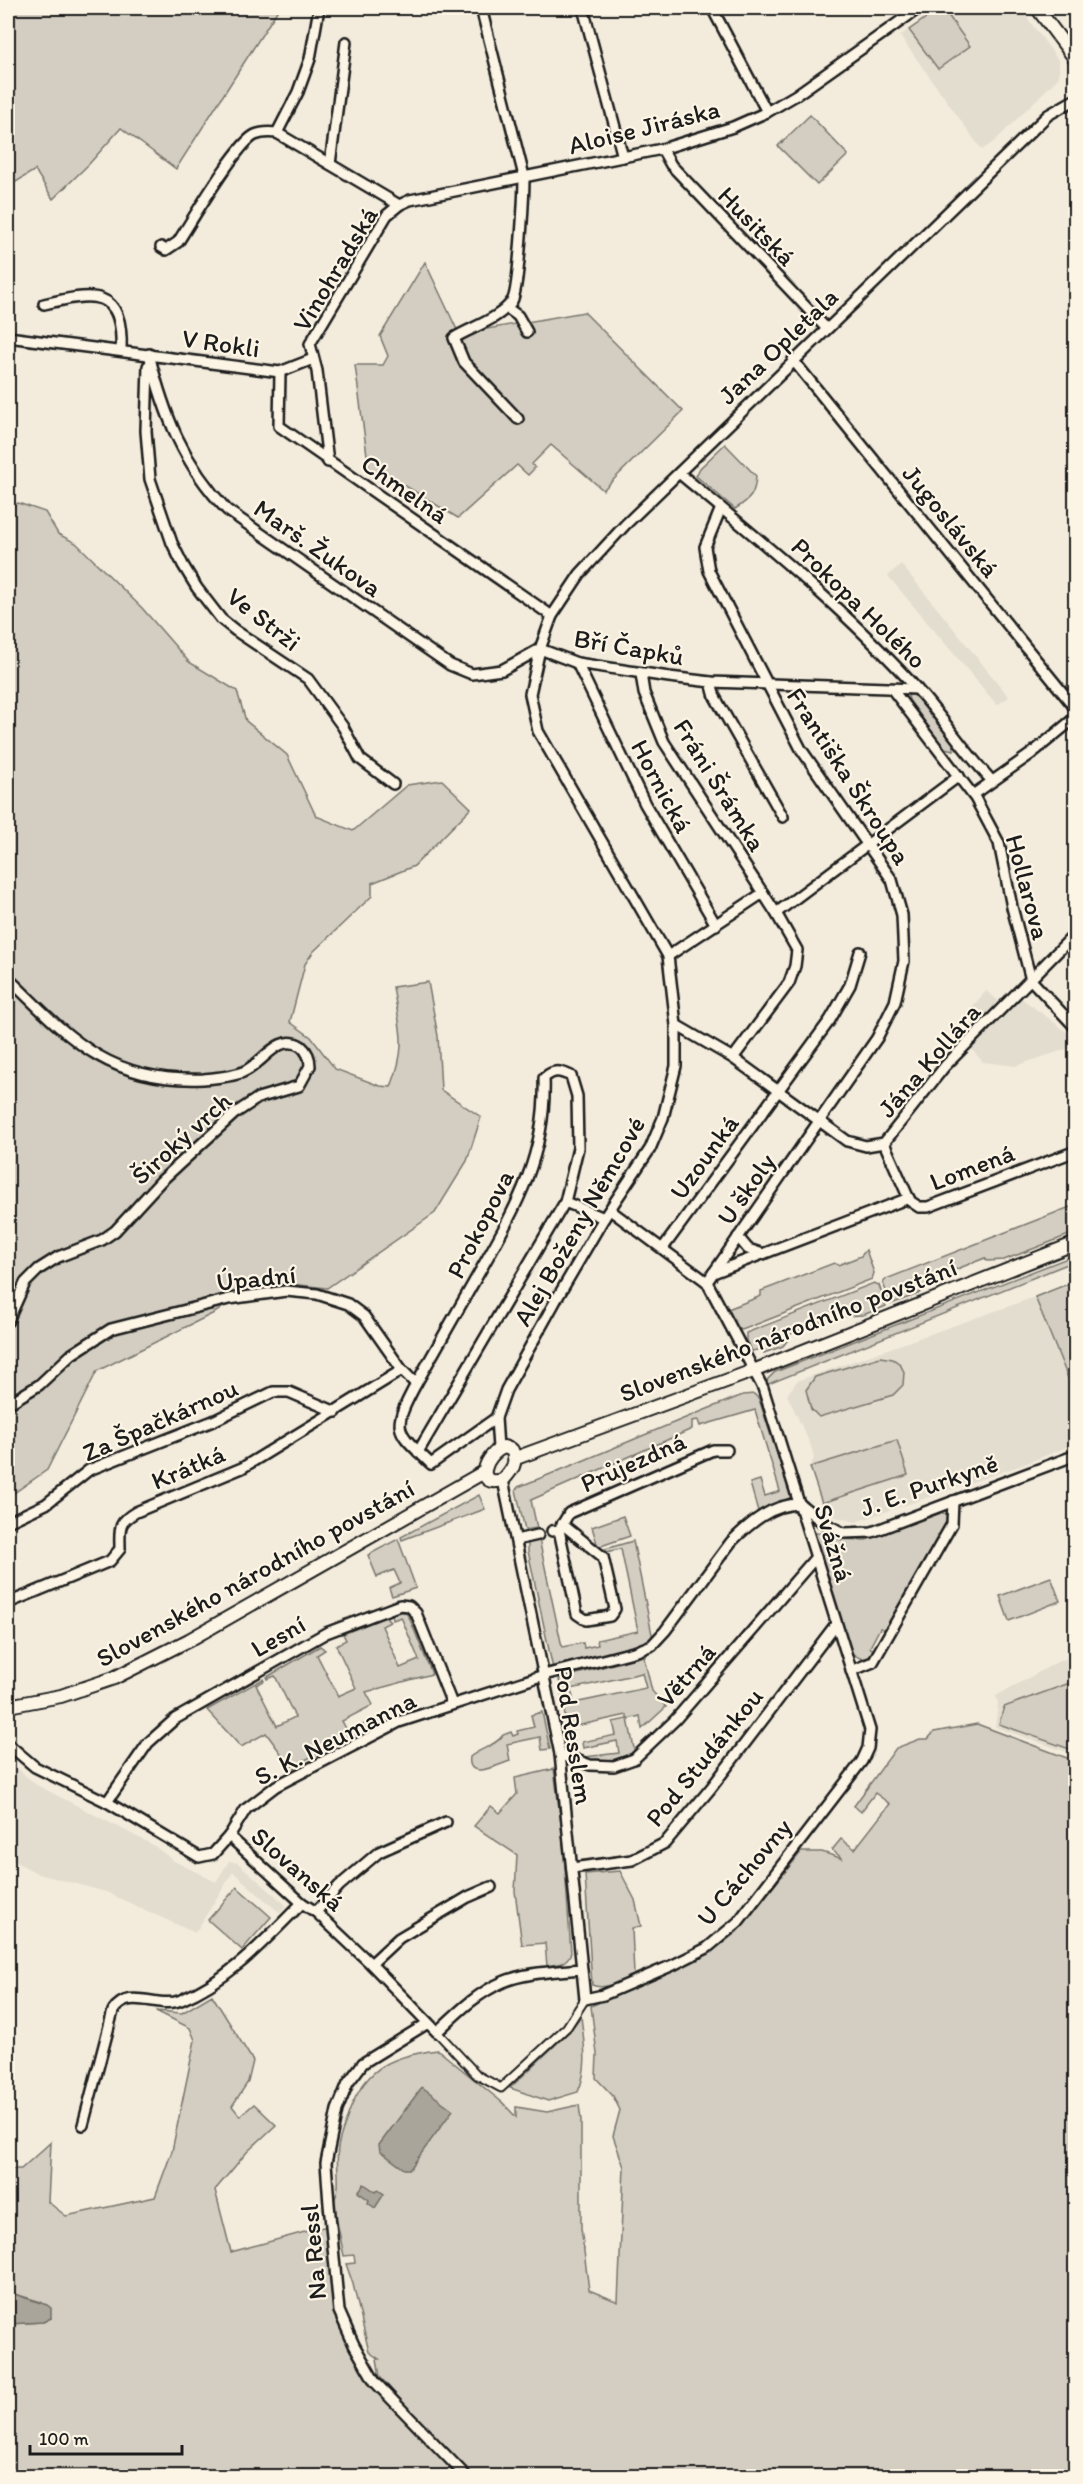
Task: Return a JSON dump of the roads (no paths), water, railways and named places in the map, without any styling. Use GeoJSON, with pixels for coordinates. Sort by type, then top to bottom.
{"type":"FeatureCollection","features":[{"type":"Feature","properties":{"kind":"street"},"geometry":{"type":"LineString","coordinates":[[162,247],[166,250],[178,242],[238,151],[252,136],[266,132],[278,133],[298,92],[310,59],[319,8]]}},
{"type":"Feature","properties":{"kind":"street"},"geometry":{"type":"LineString","coordinates":[[481,8],[524,176],[524,200],[514,299],[507,308],[454,338],[464,362],[518,419]]}},
{"type":"Feature","properties":{"kind":"street"},"geometry":{"type":"LineString","coordinates":[[583,8],[623,157]]}},
{"type":"Feature","properties":{"kind":"street"},"geometry":{"type":"LineString","coordinates":[[712,8],[767,112]]}},
{"type":"Feature","properties":{"kind":"street","name":"Aloise Jiráska"},"geometry":{"type":"LineString","coordinates":[[524,176],[662,149],[711,135],[767,112],[796,95],[919,8]]}},
{"type":"Feature","properties":{"kind":"street"},"geometry":{"type":"LineString","coordinates":[[1037,8],[1076,60]]}},
{"type":"Feature","properties":{"kind":"street"},"geometry":{"type":"LineString","coordinates":[[330,164],[346,42]]}},
{"type":"Feature","properties":{"kind":"street","name":"Jana Opletala"},"geometry":{"type":"LineString","coordinates":[[540,649],[552,616],[580,574],[601,549],[793,360],[1048,115],[1076,99]]}},
{"type":"Feature","properties":{"kind":"street","name":"Vinohradská"},"geometry":{"type":"LineString","coordinates":[[278,133],[399,205]]}},
{"type":"Feature","properties":{"kind":"street","name":"Husitská"},"geometry":{"type":"LineString","coordinates":[[662,149],[671,165],[826,328]]}},
{"type":"Feature","properties":{"kind":"street","name":"Vinohradská"},"geometry":{"type":"LineString","coordinates":[[328,462],[317,371],[310,344],[387,215],[399,205],[410,200],[524,176]]}},
{"type":"Feature","properties":{"kind":"street"},"geometry":{"type":"LineString","coordinates":[[44,304],[92,295],[105,300],[115,312],[122,329],[122,351]]}},
{"type":"Feature","properties":{"kind":"street"},"geometry":{"type":"LineString","coordinates":[[507,308],[518,316],[527,332]]}},
{"type":"Feature","properties":{"kind":"street","name":"V Rokli"},"geometry":{"type":"LineString","coordinates":[[8,337],[280,372],[313,359]]}},
{"type":"Feature","properties":{"kind":"street","name":"Marš. Žukova"},"geometry":{"type":"LineString","coordinates":[[149,354],[161,402],[175,435],[197,476],[226,510],[450,665],[472,674],[502,669],[540,649]]}},
{"type":"Feature","properties":{"kind":"street","name":"Ve Strži"},"geometry":{"type":"LineString","coordinates":[[149,354],[146,431],[150,479],[172,543],[183,565],[221,619],[236,632],[308,679],[343,727],[360,759],[393,784]]}},
{"type":"Feature","properties":{"kind":"street","name":"Jugoslávská"},"geometry":{"type":"LineString","coordinates":[[793,360],[1076,709]]}},
{"type":"Feature","properties":{"kind":"street","name":"Chmelná"},"geometry":{"type":"LineString","coordinates":[[280,372],[279,426],[552,616]]}},
{"type":"Feature","properties":{"kind":"street","name":"Prokopa Holého"},"geometry":{"type":"LineString","coordinates":[[679,473],[767,545],[845,616],[917,689],[992,781]]}},
{"type":"Feature","properties":{"kind":"street","name":"Františka Škroupa"},"geometry":{"type":"LineString","coordinates":[[721,508],[705,547],[709,571],[801,749],[892,880],[902,915],[904,961],[895,1002],[877,1038],[821,1121]]}},
{"type":"Feature","properties":{"kind":"street","name":"Bří Čapků"},"geometry":{"type":"LineString","coordinates":[[540,649],[577,663],[641,674],[711,682],[765,682],[917,689]]}},
{"type":"Feature","properties":{"kind":"street","name":"Alej Boženy Němcové"},"geometry":{"type":"LineString","coordinates":[[498,1449],[496,1418],[506,1390],[607,1214],[650,1149],[663,1118],[676,1066],[676,1025],[668,956],[538,731],[530,694],[540,649]]}},
{"type":"Feature","properties":{"kind":"street","name":"Hornická"},"geometry":{"type":"LineString","coordinates":[[577,663],[645,804],[716,925]]}},
{"type":"Feature","properties":{"kind":"street","name":"Fráni Šrámka"},"geometry":{"type":"LineString","coordinates":[[641,674],[644,693],[664,742],[776,913],[797,950],[795,966],[789,983],[734,1058]]}},
{"type":"Feature","properties":{"kind":"street","name":"Bří Čapků"},"geometry":{"type":"LineString","coordinates":[[711,682],[716,697],[783,817]]}},
{"type":"Feature","properties":{"kind":"street","name":"Prokopa Holého"},"geometry":{"type":"LineString","coordinates":[[892,689],[959,776]]}},
{"type":"Feature","properties":{"kind":"street"},"geometry":{"type":"LineString","coordinates":[[973,795],[1031,754],[1076,717]]}},
{"type":"Feature","properties":{"kind":"street"},"geometry":{"type":"LineString","coordinates":[[776,913],[959,776]]}},
{"type":"Feature","properties":{"kind":"street","name":"Hollarova"},"geometry":{"type":"LineString","coordinates":[[959,776],[973,795],[999,843],[1030,980]]}},
{"type":"Feature","properties":{"kind":"street"},"geometry":{"type":"LineString","coordinates":[[668,956],[762,893]]}},
{"type":"Feature","properties":{"kind":"street","name":"Jána Kollára"},"geometry":{"type":"LineString","coordinates":[[676,1025],[734,1058],[847,1141],[866,1146],[884,1143],[945,1066],[1076,933]]}},
{"type":"Feature","properties":{"kind":"street","name":"Uzounká"},"geometry":{"type":"LineString","coordinates":[[663,1248],[830,1020],[850,985],[860,952]]}},
{"type":"Feature","properties":{"kind":"street","name":"Široký vrch"},"geometry":{"type":"LineString","coordinates":[[8,978],[48,1018],[102,1060],[128,1072],[170,1079],[204,1079],[235,1075],[245,1072],[273,1049],[288,1042],[306,1050],[310,1066],[299,1086],[258,1098],[219,1127],[160,1181],[115,1231],[102,1240],[58,1257],[30,1276],[18,1294],[8,1321]]}},
{"type":"Feature","properties":{"kind":"street"},"geometry":{"type":"LineString","coordinates":[[1030,980],[1076,1028]]}},
{"type":"Feature","properties":{"kind":"street","name":"Prokopova"},"geometry":{"type":"LineString","coordinates":[[560,1071],[571,1077],[577,1096],[578,1148],[565,1202],[418,1452],[401,1436],[398,1427],[401,1412],[416,1384],[518,1205],[533,1166],[545,1104],[544,1078],[551,1072],[560,1071]]}},
{"type":"Feature","properties":{"kind":"street","name":"U školy"},"geometry":{"type":"LineString","coordinates":[[707,1282],[821,1121]]}},
{"type":"Feature","properties":{"kind":"street","name":"Lomená"},"geometry":{"type":"LineString","coordinates":[[884,1143],[909,1198],[919,1207],[928,1207],[1076,1151]]}},
{"type":"Feature","properties":{"kind":"street"},"geometry":{"type":"LineString","coordinates":[[713,1273],[909,1198]]}},
{"type":"Feature","properties":{"kind":"street"},"geometry":{"type":"LineString","coordinates":[[565,1202],[607,1214],[663,1248],[707,1282]]}},
{"type":"Feature","properties":{"kind":"street"},"geometry":{"type":"LineString","coordinates":[[738,1238],[748,1249],[764,1254]]}},
{"type":"Feature","properties":{"kind":"street","name":"Slovenského národního povstání"},"geometry":{"type":"LineString","coordinates":[[516,1458],[753,1371],[1076,1243]]}},
{"type":"Feature","properties":{"kind":"street","name":"Svážná"},"geometry":{"type":"LineString","coordinates":[[707,1282],[763,1388],[870,1730]]}},
{"type":"Feature","properties":{"kind":"street","name":"Úpadní"},"geometry":{"type":"LineString","coordinates":[[8,1404],[39,1385],[72,1354],[111,1329],[229,1299],[286,1291],[317,1294],[348,1304],[364,1316],[402,1370],[416,1384]]}},
{"type":"Feature","properties":{"kind":"street","name":"Krátká"},"geometry":{"type":"LineString","coordinates":[[8,1603],[110,1561],[120,1549],[120,1529],[123,1519],[242,1468],[402,1370]]}},
{"type":"Feature","properties":{"kind":"street","name":"Za Špačkárnou"},"geometry":{"type":"LineString","coordinates":[[8,1522],[46,1504],[89,1470],[213,1421],[273,1392],[289,1392],[336,1412]]}},
{"type":"Feature","properties":{"kind":"street"},"geometry":{"type":"LineString","coordinates":[[418,1452],[431,1464],[496,1418]]}},
{"type":"Feature","properties":{"kind":"street"},"geometry":{"type":"LineString","coordinates":[[504,1447],[512,1450],[516,1458],[511,1471],[503,1480],[494,1482],[488,1480],[484,1473],[490,1457],[498,1449],[504,1447]]}},
{"type":"Feature","properties":{"kind":"street","name":"Průjezdná"},"geometry":{"type":"LineString","coordinates":[[558,1528],[603,1557],[615,1609],[610,1616],[586,1620],[577,1614],[558,1528],[569,1513],[713,1450],[727,1450]]}},
{"type":"Feature","properties":{"kind":"street","name":"J. E. Purkyně"},"geometry":{"type":"LineString","coordinates":[[800,1504],[820,1521],[843,1533],[872,1532],[1076,1455]]}},
{"type":"Feature","properties":{"kind":"street","name":"Slovenského národního povstání"},"geometry":{"type":"LineString","coordinates":[[8,1706],[61,1696],[114,1678],[189,1640],[484,1473]]}},
{"type":"Feature","properties":{"kind":"street","name":"Pod Resslem"},"geometry":{"type":"LineString","coordinates":[[503,1480],[560,1754],[580,1969],[585,1999]]}},
{"type":"Feature","properties":{"kind":"street"},"geometry":{"type":"LineString","coordinates":[[851,1671],[873,1662],[952,1524],[953,1501]]}},
{"type":"Feature","properties":{"kind":"street","name":"S. K. Neumanna"},"geometry":{"type":"LineString","coordinates":[[229,1836],[246,1809],[276,1786],[399,1722],[652,1645],[743,1529],[785,1504],[800,1504]]}},
{"type":"Feature","properties":{"kind":"street"},"geometry":{"type":"LineString","coordinates":[[516,1540],[538,1535]]}},
{"type":"Feature","properties":{"kind":"street","name":"Větrná"},"geometry":{"type":"LineString","coordinates":[[560,1754],[591,1765],[614,1766],[634,1759],[675,1720],[816,1557]]}},
{"type":"Feature","properties":{"kind":"street","name":"Lesní"},"geometry":{"type":"LineString","coordinates":[[107,1802],[148,1743],[175,1719],[326,1633],[399,1605],[408,1606],[416,1614],[452,1704]]}},
{"type":"Feature","properties":{"kind":"street","name":"Pod Studánkou"},"geometry":{"type":"LineString","coordinates":[[572,1868],[632,1860],[664,1843],[711,1788],[836,1624]]}},
{"type":"Feature","properties":{"kind":"street","name":"U Cáchovny"},"geometry":{"type":"LineString","coordinates":[[585,1999],[603,1995],[707,1948],[738,1922],[862,1761],[868,1748],[870,1730]]}},
{"type":"Feature","properties":{"kind":"street","name":"Slovanská"},"geometry":{"type":"LineString","coordinates":[[8,1744],[35,1767],[107,1802],[199,1857],[213,1854],[229,1836],[371,1964],[477,2075],[501,2088],[567,2027],[585,1999]]}},
{"type":"Feature","properties":{"kind":"street"},"geometry":{"type":"LineString","coordinates":[[316,1912],[339,1886],[379,1852],[446,1822]]}},
{"type":"Feature","properties":{"kind":"street"},"geometry":{"type":"LineString","coordinates":[[371,1964],[399,1938],[468,1897],[491,1887]]}},
{"type":"Feature","properties":{"kind":"street"},"geometry":{"type":"LineString","coordinates":[[83,2125],[113,2011],[119,2002],[131,1999],[180,2001],[226,1976],[302,1903]]}},
{"type":"Feature","properties":{"kind":"street"},"geometry":{"type":"LineString","coordinates":[[437,2032],[471,2001],[503,1982],[530,1975],[580,1969]]}},
{"type":"Feature","properties":{"kind":"street","name":"Na Ressl"},"geometry":{"type":"LineString","coordinates":[[428,2023],[363,2063],[348,2083],[337,2110],[326,2163],[329,2204],[339,2311],[354,2345],[375,2382],[466,2476]]}}]}
